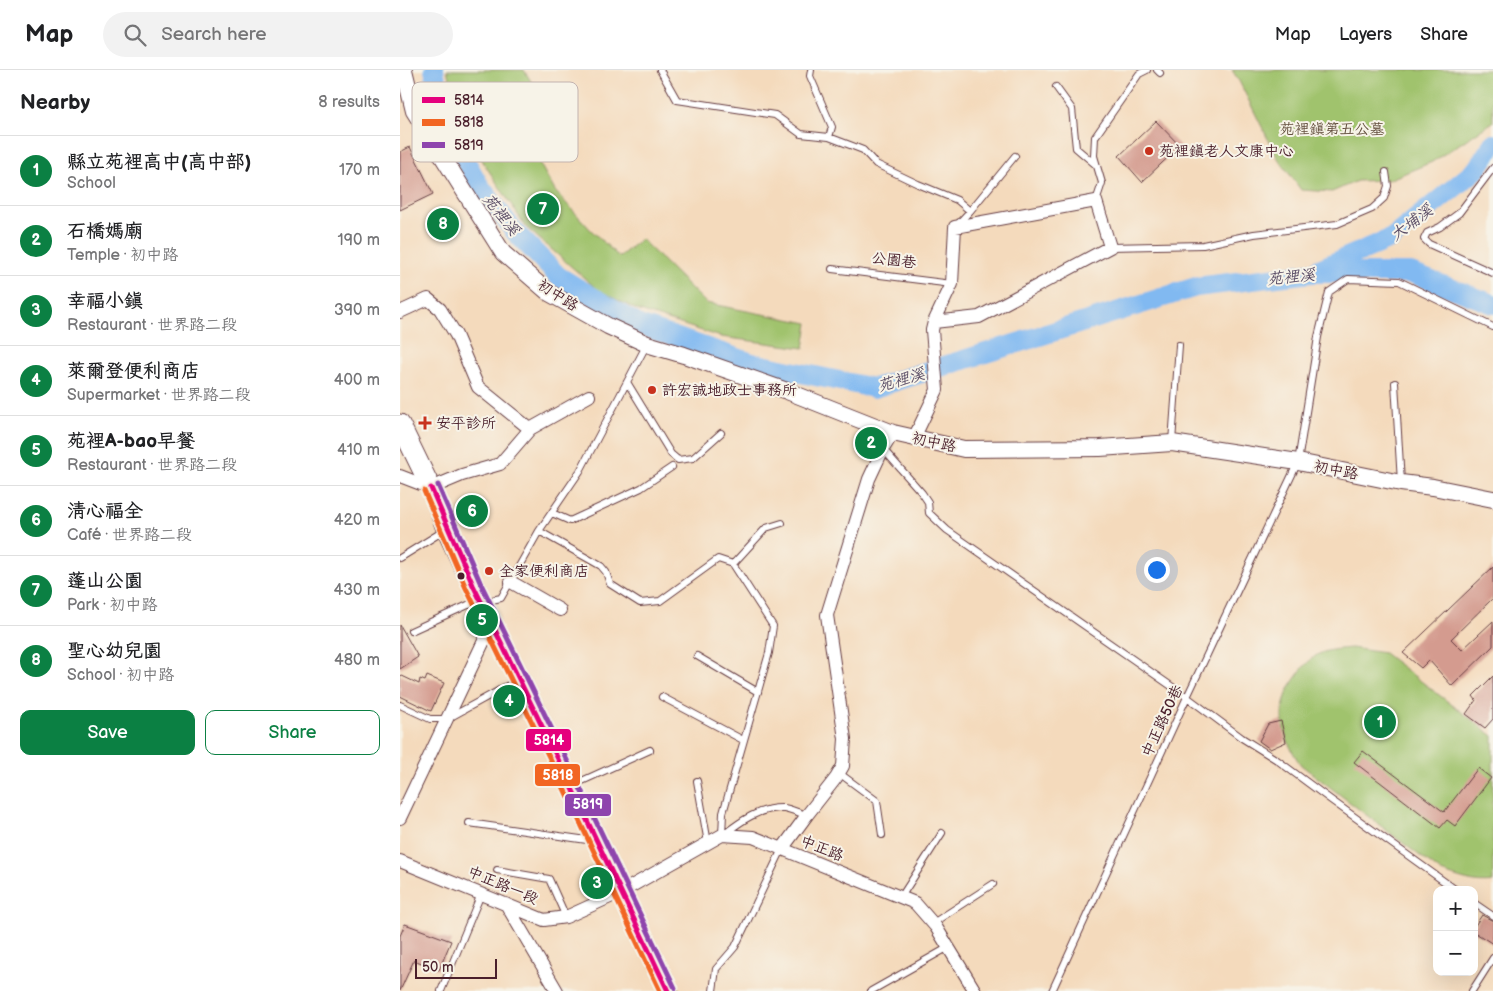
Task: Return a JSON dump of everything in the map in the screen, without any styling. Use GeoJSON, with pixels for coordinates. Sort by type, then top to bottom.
{"type":"FeatureCollection","features":[{"type":"Feature","properties":{"kind":"main road"},"geometry":{"type":"LineString","coordinates":[[400,424],[431,488],[446,529],[491,626],[519,679],[668,991]]}},
{"type":"Feature","properties":{"kind":"street","name":"初中路"},"geometry":{"type":"LineString","coordinates":[[404,70],[412,103]]}},
{"type":"Feature","properties":{"kind":"street","name":"初中路"},"geometry":{"type":"LineString","coordinates":[[446,162],[503,253],[550,292],[608,326],[647,344],[787,391],[893,434],[964,449],[1100,448],[1172,444],[1298,462],[1401,483],[1493,498]]}},
{"type":"Feature","properties":{"kind":"street"},"geometry":{"type":"LineString","coordinates":[[914,438],[937,390],[933,326],[952,284],[955,227],[1096,201],[1110,247],[979,317],[933,326]]}},
{"type":"Feature","properties":{"kind":"street"},"geometry":{"type":"LineString","coordinates":[[400,312],[428,299],[440,309],[456,335],[478,386],[530,428]]}},
{"type":"Feature","properties":{"kind":"street"},"geometry":{"type":"LineString","coordinates":[[400,476],[431,488],[462,475],[500,464],[530,428],[590,396]]}},
{"type":"Feature","properties":{"kind":"street"},"geometry":{"type":"LineString","coordinates":[[782,849],[843,766],[845,739],[827,615],[869,479],[883,449],[893,434]]}},
{"type":"Feature","properties":{"kind":"street"},"geometry":{"type":"LineString","coordinates":[[511,582],[560,610]]}},
{"type":"Feature","properties":{"kind":"street"},"geometry":{"type":"LineString","coordinates":[[400,818],[491,626]]}},
{"type":"Feature","properties":{"kind":"street"},"geometry":{"type":"LineString","coordinates":[[621,892],[722,835]]}},
{"type":"Feature","properties":{"kind":"street","name":"中正路"},"geometry":{"type":"LineString","coordinates":[[722,835],[753,837],[915,903],[933,923],[975,991]]}},
{"type":"Feature","properties":{"kind":"street","name":"中正路一段"},"geometry":{"type":"LineString","coordinates":[[400,861],[544,920],[566,917],[621,892]]}},
{"type":"Feature","properties":{"kind":"street"},"geometry":{"type":"LineString","coordinates":[[506,904],[558,991]]}},
{"type":"Feature","properties":{"kind":"lane"},"geometry":{"type":"LineString","coordinates":[[660,70],[677,100],[775,115],[801,134],[829,137],[863,150],[876,164],[957,200],[970,211]]}},
{"type":"Feature","properties":{"kind":"lane"},"geometry":{"type":"LineString","coordinates":[[811,70],[810,76],[832,127],[829,137]]}},
{"type":"Feature","properties":{"kind":"lane"},"geometry":{"type":"LineString","coordinates":[[1096,201],[1102,183],[1094,156],[1095,137],[1140,74],[1147,70]]}},
{"type":"Feature","properties":{"kind":"lane"},"geometry":{"type":"LineString","coordinates":[[1056,87],[1072,109],[1076,148],[1097,166]]}},
{"type":"Feature","properties":{"kind":"lane"},"geometry":{"type":"LineString","coordinates":[[955,227],[1016,156]]}},
{"type":"Feature","properties":{"kind":"lane"},"geometry":{"type":"LineString","coordinates":[[1493,168],[1460,213],[1440,227],[1427,232],[1424,239],[1429,244],[1493,274]]}},
{"type":"Feature","properties":{"kind":"lane"},"geometry":{"type":"LineString","coordinates":[[1110,247],[1203,245],[1254,234],[1338,224],[1372,209],[1384,198],[1388,186],[1386,172]]}},
{"type":"Feature","properties":{"kind":"lane","name":"公園巷"},"geometry":{"type":"LineString","coordinates":[[832,268],[952,284]]}},
{"type":"Feature","properties":{"kind":"lane","name":"中正路50巷"},"geometry":{"type":"LineString","coordinates":[[1052,991],[1187,697],[1298,462],[1318,337],[1329,292],[1348,278],[1399,281],[1493,327]]}},
{"type":"Feature","properties":{"kind":"lane"},"geometry":{"type":"LineString","coordinates":[[412,631],[468,605],[501,598],[539,532],[580,471],[647,344]]}},
{"type":"Feature","properties":{"kind":"lane"},"geometry":{"type":"LineString","coordinates":[[1172,444],[1179,345]]}},
{"type":"Feature","properties":{"kind":"lane"},"geometry":{"type":"LineString","coordinates":[[627,382],[671,454],[678,460],[694,458],[721,433]]}},
{"type":"Feature","properties":{"kind":"lane"},"geometry":{"type":"LineString","coordinates":[[1395,383],[1401,483]]}},
{"type":"Feature","properties":{"kind":"lane"},"geometry":{"type":"LineString","coordinates":[[883,449],[922,492],[928,502],[929,512],[947,530],[1187,697],[1242,738],[1277,760],[1450,886]]}},
{"type":"Feature","properties":{"kind":"lane"},"geometry":{"type":"LineString","coordinates":[[552,512],[570,522],[641,488],[672,467]]}},
{"type":"Feature","properties":{"kind":"lane"},"geometry":{"type":"LineString","coordinates":[[733,564],[766,528],[782,523]]}},
{"type":"Feature","properties":{"kind":"lane"},"geometry":{"type":"LineString","coordinates":[[400,558],[446,529]]}},
{"type":"Feature","properties":{"kind":"lane"},"geometry":{"type":"LineString","coordinates":[[539,532],[601,566],[606,572],[610,584],[640,603],[660,601],[718,560],[733,564],[773,626],[769,653],[723,813],[722,835]]}},
{"type":"Feature","properties":{"kind":"lane"},"geometry":{"type":"LineString","coordinates":[[698,656],[758,692]]}},
{"type":"Feature","properties":{"kind":"lane"},"geometry":{"type":"LineString","coordinates":[[400,705],[430,719],[447,719],[519,679]]}},
{"type":"Feature","properties":{"kind":"lane"},"geometry":{"type":"LineString","coordinates":[[662,697],[743,740]]}},
{"type":"Feature","properties":{"kind":"lane"},"geometry":{"type":"LineString","coordinates":[[570,787],[650,750]]}},
{"type":"Feature","properties":{"kind":"lane"},"geometry":{"type":"LineString","coordinates":[[839,773],[877,801],[882,835]]}},
{"type":"Feature","properties":{"kind":"lane"},"geometry":{"type":"LineString","coordinates":[[697,781],[708,843]]}},
{"type":"Feature","properties":{"kind":"lane"},"geometry":{"type":"LineString","coordinates":[[722,835],[746,817],[770,810],[783,808],[806,815]]}},
{"type":"Feature","properties":{"kind":"lane"},"geometry":{"type":"LineString","coordinates":[[469,823],[597,842]]}},
{"type":"Feature","properties":{"kind":"lane"},"geometry":{"type":"LineString","coordinates":[[901,897],[942,833]]}},
{"type":"Feature","properties":{"kind":"lane"},"geometry":{"type":"LineString","coordinates":[[713,991],[716,969],[735,947],[782,849]]}},
{"type":"Feature","properties":{"kind":"lane"},"geometry":{"type":"LineString","coordinates":[[497,870],[549,879],[566,917]]}},
{"type":"Feature","properties":{"kind":"lane"},"geometry":{"type":"LineString","coordinates":[[933,923],[994,884]]}},
{"type":"Feature","properties":{"kind":"lane"},"geometry":{"type":"LineString","coordinates":[[441,991],[480,894]]}},
{"type":"Feature","properties":{"kind":"lane"},"geometry":{"type":"LineString","coordinates":[[1478,906],[1493,916]]}},
{"type":"Feature","properties":{"kind":"lane"},"geometry":{"type":"LineString","coordinates":[[871,991],[948,947]]}},
{"type":"Feature","properties":{"kind":"lane"},"geometry":{"type":"LineString","coordinates":[[1472,991],[1493,958]]}},
{"type":"Feature","properties":{"kind":"green space"},"geometry":{"type":"Polygon","coordinates":[[[447,70],[524,70],[531,82],[450,82],[447,70]]]}},
{"type":"Feature","properties":{"kind":"green space","name":"苑裡鎮第五公墓"},"geometry":{"type":"Polygon","coordinates":[[[1232,70],[1493,70],[1493,122],[1432,162],[1388,180],[1357,181],[1332,192],[1301,190],[1277,157],[1232,70]]]}},
{"type":"Feature","properties":{"kind":"green space"},"geometry":{"type":"Polygon","coordinates":[[[483,162],[539,162],[555,191],[619,257],[641,239],[706,303],[808,323],[804,348],[721,337],[637,310],[598,290],[526,227],[483,162]]]}},
{"type":"Feature","properties":{"kind":"green space"},"geometry":{"type":"Polygon","coordinates":[[[1352,648],[1384,653],[1493,736],[1493,882],[1473,882],[1441,872],[1301,765],[1288,742],[1284,730],[1283,708],[1286,696],[1291,685],[1310,660],[1323,652],[1352,648]]]}},
{"type":"Feature","properties":{"kind":"building","name":"苑裡鎮老人文康中心"},"geometry":{"type":"Polygon","coordinates":[[[1156,121],[1180,146],[1142,182],[1119,156],[1156,121]]]}},
{"type":"Feature","properties":{"kind":"building"},"geometry":{"type":"Polygon","coordinates":[[[410,147],[412,162],[417,162],[433,194],[400,210],[400,152],[410,147]]]}},
{"type":"Feature","properties":{"kind":"building"},"geometry":{"type":"Polygon","coordinates":[[[1493,567],[1493,598],[1451,639],[1462,650],[1493,621],[1493,646],[1452,686],[1429,660],[1421,668],[1403,653],[1493,567]]]}},
{"type":"Feature","properties":{"kind":"building"},"geometry":{"type":"Polygon","coordinates":[[[400,625],[418,657],[400,669],[400,625]]]}},
{"type":"Feature","properties":{"kind":"building"},"geometry":{"type":"Polygon","coordinates":[[[400,675],[419,684],[420,679],[425,681],[427,676],[444,683],[431,711],[400,696],[400,675]]]}},
{"type":"Feature","properties":{"kind":"building"},"geometry":{"type":"Polygon","coordinates":[[[1493,676],[1493,719],[1485,728],[1466,714],[1476,700],[1473,696],[1493,676]]]}},
{"type":"Feature","properties":{"kind":"building"},"geometry":{"type":"Polygon","coordinates":[[[1281,721],[1286,742],[1270,749],[1259,741],[1268,724],[1281,721]]]}},
{"type":"Feature","properties":{"kind":"building"},"geometry":{"type":"Polygon","coordinates":[[[1363,751],[1444,812],[1478,768],[1491,778],[1455,826],[1447,820],[1440,828],[1354,762],[1363,751]]]}},
{"type":"Feature","properties":{"kind":"building"},"geometry":{"type":"Polygon","coordinates":[[[1482,915],[1493,921],[1493,944],[1478,935],[1478,921],[1482,915]]]}},
{"type":"Feature","properties":{"kind":"building"},"geometry":{"type":"Polygon","coordinates":[[[405,924],[451,941],[439,970],[414,960],[400,991],[400,936],[405,924]]]}},
{"type":"Feature","properties":{"kind":"waterway","name":"苑裡溪"},"geometry":{"type":"LineString","coordinates":[[434,70],[437,82]]}},
{"type":"Feature","properties":{"kind":"waterway","name":"大埔溪"},"geometry":{"type":"LineString","coordinates":[[1319,269],[1392,238],[1476,170],[1493,144]]}},
{"type":"Feature","properties":{"kind":"waterway","name":"苑裡溪"},"geometry":{"type":"LineString","coordinates":[[466,162],[479,185],[515,232],[558,276],[639,325],[752,363],[874,388],[1196,287],[1311,273],[1411,273],[1493,304]]}},
{"type":"Feature","properties":{"kind":"transit line","name":"5819"},"geometry":{"type":"LineString","coordinates":[[438,485],[480,582],[675,988]]}},
{"type":"Feature","properties":{"kind":"transit line","name":"5814"},"geometry":{"type":"LineString","coordinates":[[431,488],[473,585],[668,991]]}},
{"type":"Feature","properties":{"kind":"transit line","name":"5818"},"geometry":{"type":"LineString","coordinates":[[424,491],[466,588],[551,761],[660,991]]}},
{"type":"Feature","properties":{"kind":"place","name":"苑裡鎮老人文康中心"},"geometry":{"type":"Point","coordinates":[1149,151]}},
{"type":"Feature","properties":{"kind":"place","name":"蓬山公園"},"geometry":{"type":"Point","coordinates":[543,209]}},
{"type":"Feature","properties":{"kind":"place","name":"聖心幼兒園"},"geometry":{"type":"Point","coordinates":[443,224]}},
{"type":"Feature","properties":{"kind":"place","name":"許宏誠地政士事務所"},"geometry":{"type":"Point","coordinates":[652,390]}},
{"type":"Feature","properties":{"kind":"place","name":"安平診所"},"geometry":{"type":"Point","coordinates":[425,423]}},
{"type":"Feature","properties":{"kind":"place","name":"石橋媽廟"},"geometry":{"type":"Point","coordinates":[871,443]}},
{"type":"Feature","properties":{"kind":"place","name":"清心福全"},"geometry":{"type":"Point","coordinates":[472,511]}},
{"type":"Feature","properties":{"kind":"place","name":"全家便利商店"},"geometry":{"type":"Point","coordinates":[489,571]}},
{"type":"Feature","properties":{"kind":"place","name":"苑裡A-bao早餐"},"geometry":{"type":"Point","coordinates":[482,620]}},
{"type":"Feature","properties":{"kind":"place","name":"萊爾登便利商店"},"geometry":{"type":"Point","coordinates":[509,701]}},
{"type":"Feature","properties":{"kind":"place","name":"縣立苑裡高中(高中部)"},"geometry":{"type":"Point","coordinates":[1380,722]}},
{"type":"Feature","properties":{"kind":"place","name":"幸福小鎮"},"geometry":{"type":"Point","coordinates":[597,883]}}]}
